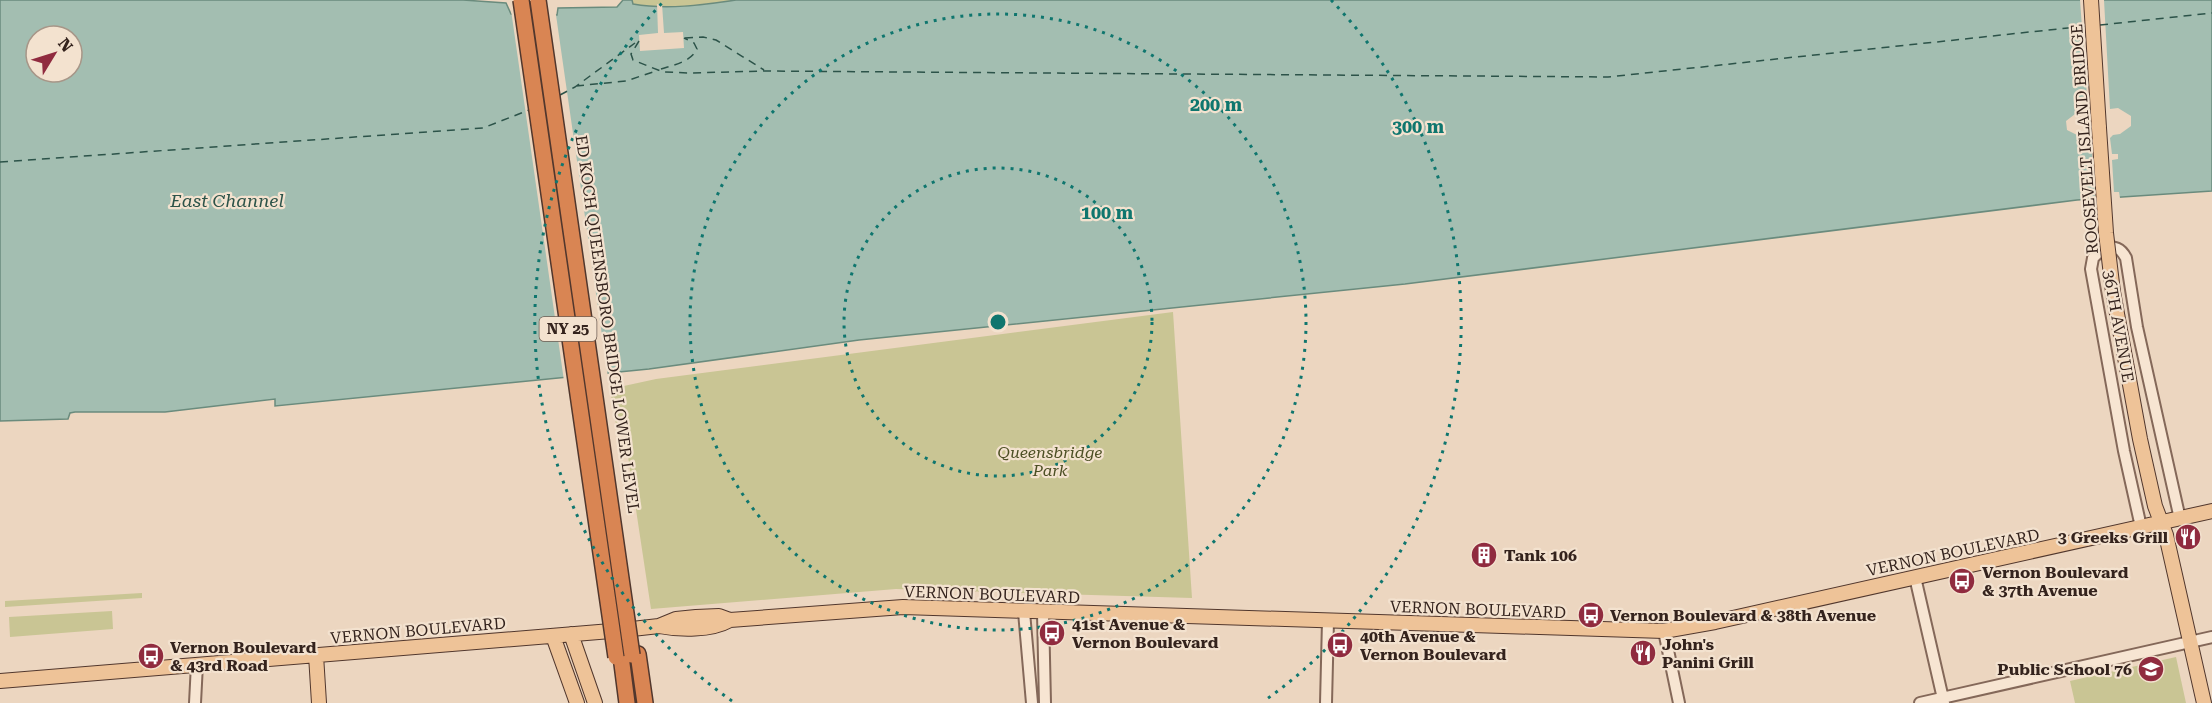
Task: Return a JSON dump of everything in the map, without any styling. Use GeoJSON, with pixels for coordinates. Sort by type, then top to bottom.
{"type":"FeatureCollection","features":[{"type":"Feature","properties":{"kind":"highway","name":"NY 25"},"geometry":{"type":"LineString","coordinates":[[520,0],[622,703]]}},
{"type":"Feature","properties":{"kind":"highway"},"geometry":{"type":"LineString","coordinates":[[526,0],[627,703]]}},
{"type":"Feature","properties":{"kind":"highway"},"geometry":{"type":"LineString","coordinates":[[538,0],[635,654],[639,703]]}},
{"type":"Feature","properties":{"kind":"highway","name":"ED KOCH QUEENSBORO BRIDGE LOWER LEVEL"},"geometry":{"type":"LineString","coordinates":[[543,0],[635,654]]}},
{"type":"Feature","properties":{"kind":"highway","name":"NY 25"},"geometry":{"type":"LineString","coordinates":[[635,654],[645,703]]}},
{"type":"Feature","properties":{"kind":"main road","name":"ROOSEVELT ISLAND BRIDGE"},"geometry":{"type":"LineString","coordinates":[[2091,0],[2106,233],[2113,292],[2140,439],[2155,506],[2161,522]]}},
{"type":"Feature","properties":{"kind":"main road","name":"VERNON BOULEVARD"},"geometry":{"type":"LineString","coordinates":[[0,681],[659,626],[674,629],[720,625],[730,620],[881,608],[983,608],[1043,613],[1178,615],[1664,631],[1715,622],[2212,511]]}},
{"type":"Feature","properties":{"kind":"main road"},"geometry":{"type":"LineString","coordinates":[[2161,522],[2166,535],[2204,703]]}},
{"type":"Feature","properties":{"kind":"main road"},"geometry":{"type":"LineString","coordinates":[[571,634],[595,703]]}},
{"type":"Feature","properties":{"kind":"main road"},"geometry":{"type":"LineString","coordinates":[[553,636],[577,703]]}},
{"type":"Feature","properties":{"kind":"main road"},"geometry":{"type":"LineString","coordinates":[[316,655],[320,703]]}},
{"type":"Feature","properties":{"kind":"street","name":"36TH AVENUE"},"geometry":{"type":"LineString","coordinates":[[2141,527],[2124,451],[2091,269],[2096,253],[2106,247],[2120,249],[2126,258],[2137,327],[2180,519]]}},
{"type":"Feature","properties":{"kind":"street"},"geometry":{"type":"LineString","coordinates":[[1915,577],[1943,700]]}},
{"type":"Feature","properties":{"kind":"street"},"geometry":{"type":"LineString","coordinates":[[1024,612],[1032,703]]}},
{"type":"Feature","properties":{"kind":"street"},"geometry":{"type":"LineString","coordinates":[[1043,613],[1045,703]]}},
{"type":"Feature","properties":{"kind":"street"},"geometry":{"type":"LineString","coordinates":[[1326,703],[1328,621]]}},
{"type":"Feature","properties":{"kind":"street"},"geometry":{"type":"LineString","coordinates":[[1664,631],[1679,703]]}},
{"type":"Feature","properties":{"kind":"street"},"geometry":{"type":"LineString","coordinates":[[1920,703],[1943,700],[2212,637]]}},
{"type":"Feature","properties":{"kind":"street"},"geometry":{"type":"LineString","coordinates":[[195,703],[197,664]]}},
{"type":"Feature","properties":{"kind":"green space"},"geometry":{"type":"Polygon","coordinates":[[[632,0],[735,0],[671,7],[633,4],[632,0]]]}},
{"type":"Feature","properties":{"kind":"green space","name":"Queensbridge Park"},"geometry":{"type":"Polygon","coordinates":[[[1173,312],[1192,598],[896,589],[651,609],[624,430],[617,430],[610,389],[656,379],[1173,312]]]}},
{"type":"Feature","properties":{"kind":"green space"},"geometry":{"type":"Polygon","coordinates":[[[142,593],[142,598],[5,607],[5,601],[142,593]]]}},
{"type":"Feature","properties":{"kind":"green space"},"geometry":{"type":"Polygon","coordinates":[[[112,611],[113,629],[10,637],[9,617],[112,611]]]}},
{"type":"Feature","properties":{"kind":"green space","name":"Public School 76"},"geometry":{"type":"Polygon","coordinates":[[[2176,657],[2186,703],[2075,703],[2070,681],[2176,657]]]}},
{"type":"Feature","properties":{"kind":"water","name":"East Channel"},"geometry":{"type":"Polygon","coordinates":[[[0,0],[463,0],[506,3],[511,14],[557,15],[558,8],[617,7],[623,0],[632,0],[633,4],[646,6],[672,7],[736,0],[2212,0],[2212,191],[2077,200],[1405,284],[859,340],[649,369],[275,406],[275,399],[165,412],[75,412],[70,413],[68,419],[0,421],[0,0]]]}},
{"type":"Feature","properties":{"kind":"pier"},"geometry":{"type":"Polygon","coordinates":[[[2080,0],[2104,0],[2110,109],[2118,108],[2131,116],[2131,126],[2110,138],[2112,154],[2118,154],[2118,159],[2112,160],[2114,192],[2119,192],[2120,198],[2115,200],[2088,202],[2095,198],[2091,137],[2081,137],[2067,130],[2066,121],[2079,111],[2088,110],[2080,0]]]}},
{"type":"Feature","properties":{"kind":"pier"},"geometry":{"type":"Polygon","coordinates":[[[510,3],[513,11],[553,12],[555,8],[608,377],[564,381],[510,3]]]}},
{"type":"Feature","properties":{"kind":"pier"},"geometry":{"type":"Polygon","coordinates":[[[657,4],[662,4],[664,33],[683,32],[684,48],[640,51],[639,35],[658,33],[657,4]]]}},
{"type":"Feature","properties":{"kind":"ferry route"},"geometry":{"type":"LineString","coordinates":[[2100,25],[2212,13]]}},
{"type":"Feature","properties":{"kind":"ferry route"},"geometry":{"type":"LineString","coordinates":[[639,41],[631,54],[633,60],[663,72],[1608,77],[2086,26]]}},
{"type":"Feature","properties":{"kind":"ferry route"},"geometry":{"type":"LineString","coordinates":[[685,38],[703,37],[716,40],[764,70]]}},
{"type":"Feature","properties":{"kind":"ferry route"},"geometry":{"type":"LineString","coordinates":[[661,69],[691,57],[697,49],[694,43],[684,38]]}},
{"type":"Feature","properties":{"kind":"ferry route"},"geometry":{"type":"LineString","coordinates":[[560,95],[575,87],[635,43]]}},
{"type":"Feature","properties":{"kind":"ferry route"},"geometry":{"type":"LineString","coordinates":[[576,86],[626,81],[656,71]]}},
{"type":"Feature","properties":{"kind":"ferry route"},"geometry":{"type":"LineString","coordinates":[[0,162],[483,128],[529,110]]}},
{"type":"Feature","properties":{"kind":"place","name":"3 Greeks Grill"},"geometry":{"type":"Point","coordinates":[2188,537]}},
{"type":"Feature","properties":{"kind":"place","name":"Tank 106"},"geometry":{"type":"Point","coordinates":[1484,555]}},
{"type":"Feature","properties":{"kind":"place","name":"Vernon Boulevard & 37th Avenue"},"geometry":{"type":"Point","coordinates":[1962,581]}},
{"type":"Feature","properties":{"kind":"place","name":"Vernon Boulevard & 38th Avenue"},"geometry":{"type":"Point","coordinates":[1591,615]}},
{"type":"Feature","properties":{"kind":"place","name":"41st Avenue & Vernon Boulevard"},"geometry":{"type":"Point","coordinates":[1052,633]}},
{"type":"Feature","properties":{"kind":"place","name":"40th Avenue & Vernon Boulevard"},"geometry":{"type":"Point","coordinates":[1340,645]}},
{"type":"Feature","properties":{"kind":"place","name":"John's Panini Grill"},"geometry":{"type":"Point","coordinates":[1643,653]}},
{"type":"Feature","properties":{"kind":"place","name":"Vernon Boulevard & 43rd Road"},"geometry":{"type":"Point","coordinates":[151,656]}},
{"type":"Feature","properties":{"kind":"place","name":"Public School 76"},"geometry":{"type":"Point","coordinates":[2151,669]}}]}
